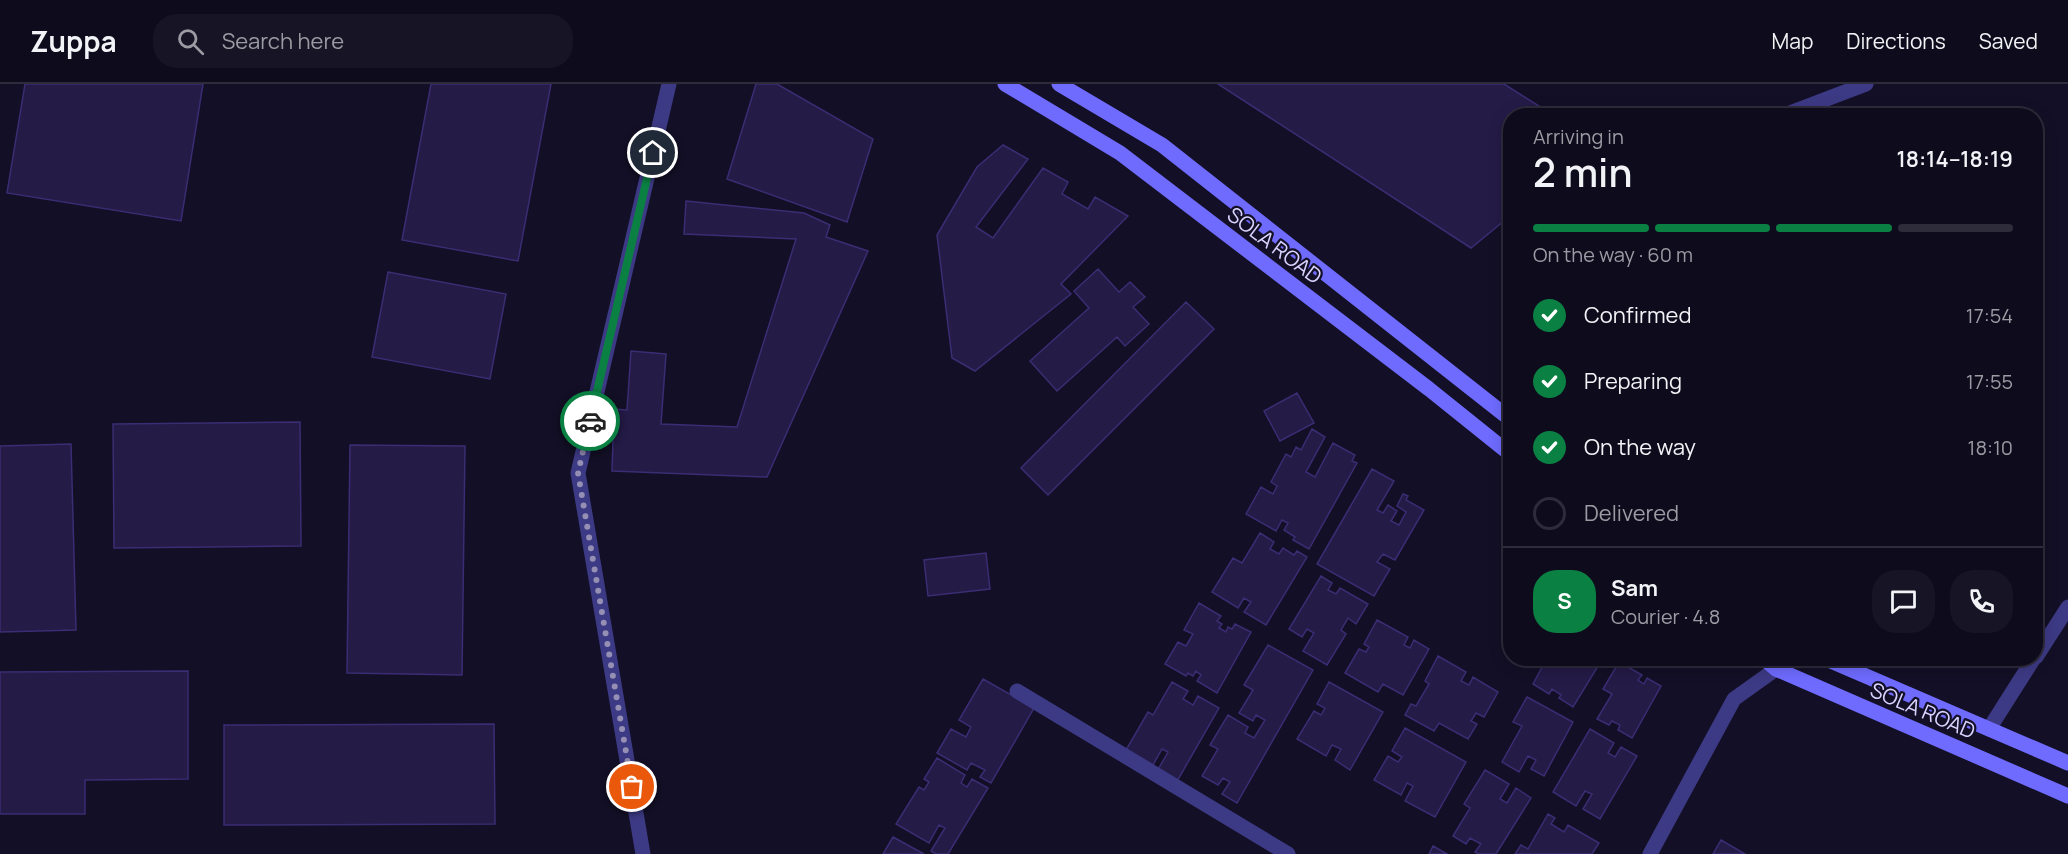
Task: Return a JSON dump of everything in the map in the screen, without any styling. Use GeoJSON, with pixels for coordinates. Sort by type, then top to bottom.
{"type":"FeatureCollection","features":[{"type":"Feature","properties":{"kind":"main road","name":"SOLA ROAD"},"geometry":{"type":"LineString","coordinates":[[1005,84],[1120,153],[1430,389],[1503,448]]}},
{"type":"Feature","properties":{"kind":"main road","name":"SOLA ROAD"},"geometry":{"type":"LineString","coordinates":[[1059,84],[1162,145],[1503,413]]}},
{"type":"Feature","properties":{"kind":"main road","name":"SOLA ROAD"},"geometry":{"type":"LineString","coordinates":[[1783,666],[2068,796]]}},
{"type":"Feature","properties":{"kind":"main road","name":"SOLA ROAD"},"geometry":{"type":"LineString","coordinates":[[1843,666],[2068,763]]}},
{"type":"Feature","properties":{"kind":"street"},"geometry":{"type":"LineString","coordinates":[[643,854],[578,473],[669,84]]}},
{"type":"Feature","properties":{"kind":"street"},"geometry":{"type":"LineString","coordinates":[[1803,108],[1866,84]]}},
{"type":"Feature","properties":{"kind":"street"},"geometry":{"type":"LineString","coordinates":[[2043,646],[2068,607]]}},
{"type":"Feature","properties":{"kind":"street"},"geometry":{"type":"LineString","coordinates":[[1650,854],[1734,699],[1776,666]]}},
{"type":"Feature","properties":{"kind":"street"},"geometry":{"type":"LineString","coordinates":[[1989,729],[2030,666]]}},
{"type":"Feature","properties":{"kind":"street"},"geometry":{"type":"LineString","coordinates":[[1017,691],[1288,854]]}},
{"type":"Feature","properties":{"kind":"building"},"geometry":{"type":"Polygon","coordinates":[[[25,84],[203,84],[181,221],[7,193],[25,84]]]}},
{"type":"Feature","properties":{"kind":"building"},"geometry":{"type":"Polygon","coordinates":[[[431,84],[551,84],[518,261],[402,240],[431,84]]]}},
{"type":"Feature","properties":{"kind":"building"},"geometry":{"type":"Polygon","coordinates":[[[756,84],[777,84],[873,139],[847,222],[727,179],[756,84]]]}},
{"type":"Feature","properties":{"kind":"building"},"geometry":{"type":"Polygon","coordinates":[[[1218,84],[1504,84],[1542,108],[1503,108],[1503,222],[1471,248],[1218,84]]]}},
{"type":"Feature","properties":{"kind":"building"},"geometry":{"type":"Polygon","coordinates":[[[1003,145],[1028,159],[976,227],[993,238],[1043,168],[1068,182],[1062,194],[1088,209],[1095,197],[1128,216],[1061,284],[1071,294],[975,371],[952,358],[937,235],[977,167],[1003,145]]]}},
{"type":"Feature","properties":{"kind":"building"},"geometry":{"type":"Polygon","coordinates":[[[686,201],[804,213],[830,225],[826,237],[868,251],[767,477],[612,471],[614,409],[627,410],[631,351],[666,354],[661,424],[737,427],[796,239],[684,234],[686,201]]]}},
{"type":"Feature","properties":{"kind":"building"},"geometry":{"type":"Polygon","coordinates":[[[1098,269],[1119,292],[1130,282],[1145,297],[1133,307],[1149,324],[1125,346],[1117,337],[1057,391],[1030,361],[1089,308],[1074,291],[1098,269]]]}},
{"type":"Feature","properties":{"kind":"building"},"geometry":{"type":"Polygon","coordinates":[[[388,272],[506,294],[490,379],[372,357],[388,272]]]}},
{"type":"Feature","properties":{"kind":"building"},"geometry":{"type":"Polygon","coordinates":[[[1186,302],[1214,329],[1048,495],[1021,468],[1186,302]]]}},
{"type":"Feature","properties":{"kind":"building"},"geometry":{"type":"Polygon","coordinates":[[[1297,393],[1314,423],[1280,441],[1264,411],[1297,393]]]}},
{"type":"Feature","properties":{"kind":"building"},"geometry":{"type":"Polygon","coordinates":[[[300,422],[301,546],[114,548],[113,424],[300,422]]]}},
{"type":"Feature","properties":{"kind":"building"},"geometry":{"type":"Polygon","coordinates":[[[1312,429],[1325,437],[1306,472],[1315,477],[1333,443],[1355,455],[1352,461],[1357,463],[1309,549],[1293,540],[1295,537],[1284,530],[1288,523],[1282,520],[1276,531],[1246,514],[1261,487],[1273,494],[1277,486],[1271,482],[1286,454],[1291,457],[1296,447],[1301,450],[1312,429]]]}},
{"type":"Feature","properties":{"kind":"building"},"geometry":{"type":"Polygon","coordinates":[[[71,444],[76,630],[0,632],[0,446],[71,444]]]}},
{"type":"Feature","properties":{"kind":"building"},"geometry":{"type":"Polygon","coordinates":[[[350,445],[465,446],[462,675],[347,673],[350,445]]]}},
{"type":"Feature","properties":{"kind":"building"},"geometry":{"type":"Polygon","coordinates":[[[1372,469],[1394,481],[1377,510],[1383,513],[1388,505],[1397,511],[1391,521],[1399,525],[1406,512],[1397,506],[1403,494],[1408,496],[1406,500],[1424,510],[1395,560],[1383,554],[1377,562],[1390,569],[1374,596],[1317,564],[1372,469]]]}},
{"type":"Feature","properties":{"kind":"building"},"geometry":{"type":"Polygon","coordinates":[[[1260,533],[1274,542],[1270,549],[1279,554],[1283,548],[1294,555],[1297,551],[1307,557],[1266,625],[1244,612],[1251,602],[1244,598],[1238,608],[1212,592],[1233,558],[1242,563],[1260,533]]]}},
{"type":"Feature","properties":{"kind":"building"},"geometry":{"type":"Polygon","coordinates":[[[986,553],[990,589],[928,596],[924,560],[986,553]]]}},
{"type":"Feature","properties":{"kind":"building"},"geometry":{"type":"Polygon","coordinates":[[[1321,576],[1332,583],[1328,590],[1336,594],[1340,588],[1368,604],[1356,624],[1348,618],[1341,630],[1346,634],[1327,665],[1303,651],[1314,633],[1307,629],[1302,637],[1289,629],[1321,576]]]}},
{"type":"Feature","properties":{"kind":"building"},"geometry":{"type":"Polygon","coordinates":[[[1199,603],[1221,616],[1217,621],[1222,624],[1219,628],[1226,632],[1228,627],[1232,629],[1235,624],[1251,632],[1217,693],[1197,681],[1201,675],[1196,671],[1193,676],[1188,673],[1186,676],[1165,664],[1178,642],[1186,646],[1193,634],[1184,630],[1199,603]]]}},
{"type":"Feature","properties":{"kind":"building"},"geometry":{"type":"Polygon","coordinates":[[[1377,620],[1408,637],[1404,645],[1410,648],[1414,640],[1429,649],[1403,695],[1383,684],[1378,692],[1345,673],[1359,649],[1366,652],[1369,647],[1364,644],[1377,620]]]}},
{"type":"Feature","properties":{"kind":"building"},"geometry":{"type":"Polygon","coordinates":[[[1268,645],[1313,670],[1237,803],[1222,794],[1230,782],[1223,778],[1218,785],[1202,776],[1218,749],[1210,745],[1228,715],[1248,727],[1245,733],[1254,738],[1265,720],[1256,715],[1253,721],[1239,713],[1253,690],[1244,685],[1268,645]]]}},
{"type":"Feature","properties":{"kind":"building"},"geometry":{"type":"Polygon","coordinates":[[[1438,656],[1466,672],[1461,681],[1469,685],[1473,677],[1498,692],[1484,717],[1476,713],[1471,721],[1477,724],[1468,739],[1439,723],[1434,731],[1405,715],[1411,704],[1416,706],[1429,684],[1425,681],[1438,656]]]}},
{"type":"Feature","properties":{"kind":"building"},"geometry":{"type":"Polygon","coordinates":[[[1543,666],[1598,666],[1573,707],[1559,698],[1561,695],[1552,689],[1549,694],[1533,684],[1543,666]]]}},
{"type":"Feature","properties":{"kind":"building"},"geometry":{"type":"Polygon","coordinates":[[[1617,666],[1626,666],[1642,675],[1638,680],[1644,684],[1647,678],[1661,686],[1632,738],[1618,730],[1620,725],[1612,721],[1609,725],[1597,719],[1612,694],[1603,689],[1617,666]]]}},
{"type":"Feature","properties":{"kind":"building"},"geometry":{"type":"Polygon","coordinates":[[[188,671],[188,779],[85,780],[85,814],[0,814],[0,672],[188,671]]]}},
{"type":"Feature","properties":{"kind":"building"},"geometry":{"type":"Polygon","coordinates":[[[983,679],[1034,708],[991,783],[980,777],[985,770],[971,763],[967,770],[937,753],[951,729],[966,737],[971,727],[959,720],[983,679]]]}},
{"type":"Feature","properties":{"kind":"building"},"geometry":{"type":"Polygon","coordinates":[[[1172,682],[1188,691],[1183,699],[1193,705],[1198,696],[1219,708],[1176,783],[1156,773],[1168,752],[1162,749],[1153,765],[1126,750],[1148,712],[1153,715],[1172,682]]]}},
{"type":"Feature","properties":{"kind":"building"},"geometry":{"type":"Polygon","coordinates":[[[1329,682],[1383,712],[1350,770],[1335,760],[1341,749],[1332,745],[1326,756],[1297,739],[1314,711],[1321,715],[1325,708],[1317,704],[1329,682]]]}},
{"type":"Feature","properties":{"kind":"building"},"geometry":{"type":"Polygon","coordinates":[[[1527,697],[1573,722],[1544,776],[1531,769],[1536,760],[1528,756],[1519,772],[1502,762],[1522,726],[1513,722],[1527,697]]]}},
{"type":"Feature","properties":{"kind":"building"},"geometry":{"type":"Polygon","coordinates":[[[494,724],[495,824],[224,825],[224,725],[494,724]]]}},
{"type":"Feature","properties":{"kind":"building"},"geometry":{"type":"Polygon","coordinates":[[[1405,728],[1466,762],[1435,817],[1405,801],[1413,786],[1407,783],[1401,795],[1374,780],[1388,756],[1398,762],[1402,757],[1392,751],[1405,728]]]}},
{"type":"Feature","properties":{"kind":"building"},"geometry":{"type":"Polygon","coordinates":[[[1590,729],[1614,743],[1608,753],[1615,757],[1621,747],[1637,756],[1600,819],[1583,809],[1592,794],[1585,791],[1576,806],[1553,792],[1590,729]]]}},
{"type":"Feature","properties":{"kind":"building"},"geometry":{"type":"Polygon","coordinates":[[[937,758],[965,775],[961,783],[967,787],[972,779],[988,788],[948,854],[936,854],[931,851],[945,828],[939,825],[929,843],[896,824],[919,787],[924,790],[929,782],[924,779],[937,758]]]}},
{"type":"Feature","properties":{"kind":"building"},"geometry":{"type":"Polygon","coordinates":[[[1485,770],[1509,784],[1500,799],[1507,803],[1516,788],[1531,798],[1496,854],[1479,854],[1475,852],[1481,844],[1470,838],[1466,844],[1453,836],[1470,808],[1464,804],[1485,770]]]}},
{"type":"Feature","properties":{"kind":"building"},"geometry":{"type":"Polygon","coordinates":[[[1548,814],[1555,818],[1551,824],[1564,832],[1568,825],[1599,843],[1592,854],[1515,854],[1521,845],[1528,849],[1548,814]]]}},
{"type":"Feature","properties":{"kind":"building"},"geometry":{"type":"Polygon","coordinates":[[[893,837],[924,854],[883,854],[893,837]]]}},
{"type":"Feature","properties":{"kind":"building"},"geometry":{"type":"Polygon","coordinates":[[[1721,840],[1745,854],[1713,854],[1721,840]]]}},
{"type":"Feature","properties":{"kind":"building"},"geometry":{"type":"Polygon","coordinates":[[[1433,846],[1447,854],[1429,854],[1433,846]]]}},
{"type":"Feature","properties":{"kind":"way so far"},"geometry":{"type":"LineString","coordinates":[[590,421],[578,473],[632,787]]}},
{"type":"Feature","properties":{"kind":"route"},"geometry":{"type":"LineString","coordinates":[[590,421],[653,153]]}}]}
